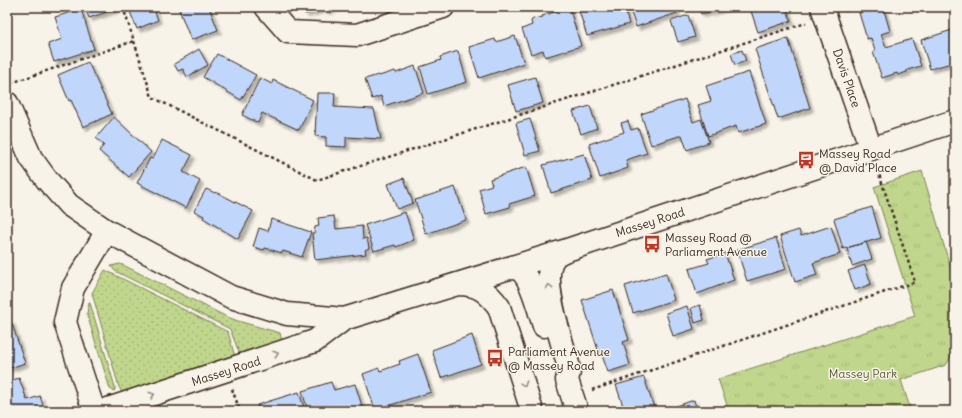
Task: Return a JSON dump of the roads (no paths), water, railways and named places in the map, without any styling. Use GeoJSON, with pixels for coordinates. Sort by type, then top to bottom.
{"type":"FeatureCollection","features":[{"type":"Feature","properties":{"kind":"street"},"geometry":{"type":"LineString","coordinates":[[266,7],[288,32],[357,35],[443,7]]}},
{"type":"Feature","properties":{"kind":"street","name":"Davis Place"},"geometry":{"type":"LineString","coordinates":[[824,12],[871,149]]}},
{"type":"Feature","properties":{"kind":"street","name":"Massey Road"},"geometry":{"type":"LineString","coordinates":[[7,103],[31,158],[47,180],[69,205],[107,231],[231,297],[287,314],[344,318]]}},
{"type":"Feature","properties":{"kind":"street","name":"Massey Road"},"geometry":{"type":"LineString","coordinates":[[102,411],[315,340],[344,318],[564,251],[955,121]]}},
{"type":"Feature","properties":{"kind":"street"},"geometry":{"type":"LineString","coordinates":[[94,411],[66,322],[73,288],[107,231]]}},
{"type":"Feature","properties":{"kind":"street"},"geometry":{"type":"LineString","coordinates":[[564,251],[554,258],[549,269],[549,277],[552,305],[568,364],[572,396]]}},
{"type":"Feature","properties":{"kind":"street"},"geometry":{"type":"LineString","coordinates":[[532,411],[496,295],[496,285],[505,269],[521,270],[525,275],[536,300],[559,371],[572,396]]}},
{"type":"Feature","properties":{"kind":"street"},"geometry":{"type":"LineString","coordinates":[[457,284],[469,284],[481,288],[491,296],[499,307]]}},
{"type":"Feature","properties":{"kind":"place","name":"Massey Road @ David Place"},"geometry":{"type":"Point","coordinates":[806,160]}},
{"type":"Feature","properties":{"kind":"place","name":"Massey Road @ Parliament Avenue"},"geometry":{"type":"Point","coordinates":[652,244]}},
{"type":"Feature","properties":{"kind":"place","name":"Parliament Avenue @ Massey Road"},"geometry":{"type":"Point","coordinates":[495,358]}},
{"type":"Feature","properties":{"kind":"park label","name":"Massey Park"},"geometry":{"type":"Point","coordinates":[863,373]}}]}
